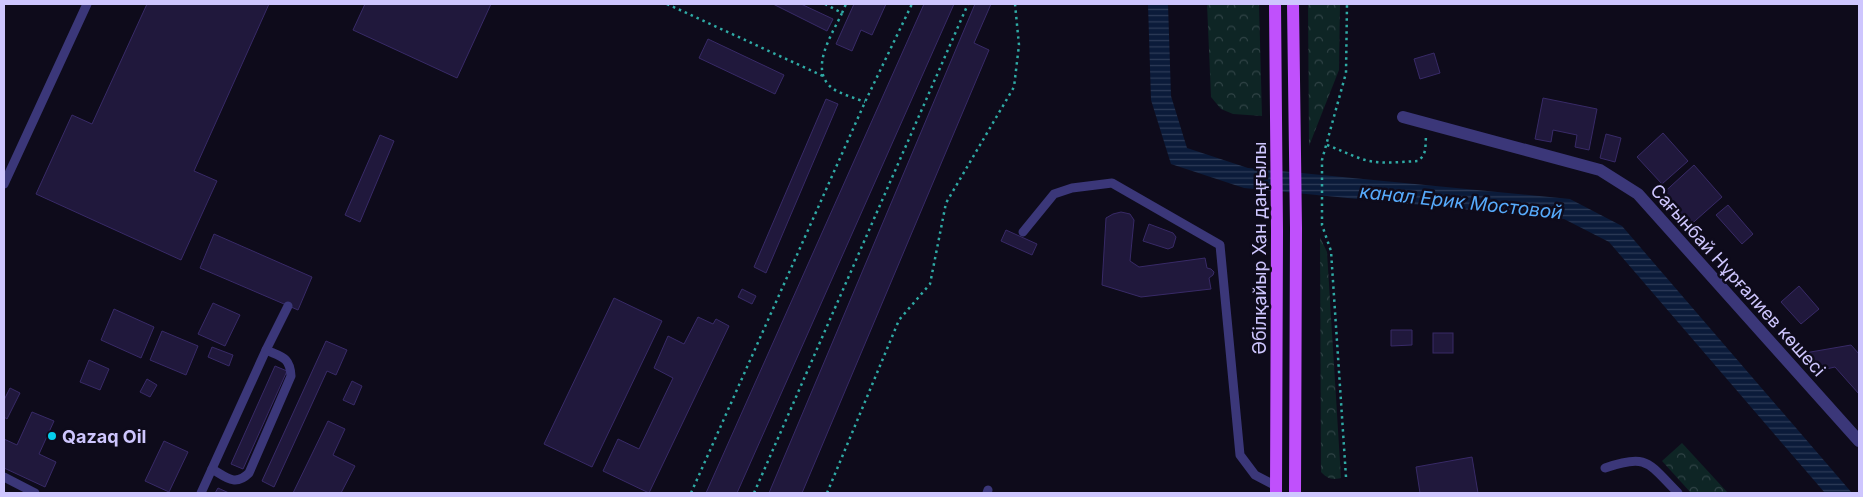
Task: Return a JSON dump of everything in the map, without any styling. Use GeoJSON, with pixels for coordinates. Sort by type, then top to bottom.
{"type":"FeatureCollection","features":[{"type":"Feature","properties":{"kind":"main road","name":"Әбілқайыр Хан даңғылы"},"geometry":{"type":"LineString","coordinates":[[1275,4],[1278,231],[1276,489]]}},
{"type":"Feature","properties":{"kind":"main road","name":"Әбілқайыр Хан даңғылы"},"geometry":{"type":"LineString","coordinates":[[1293,4],[1296,144],[1294,493]]}},
{"type":"Feature","properties":{"kind":"street","name":"Сағынбай Нұрғалиев көшесі"},"geometry":{"type":"LineString","coordinates":[[1403,117],[1600,170],[1638,194],[1859,441]]}},
{"type":"Feature","properties":{"kind":"lane"},"geometry":{"type":"LineString","coordinates":[[4,184],[87,4]]}},
{"type":"Feature","properties":{"kind":"lane"},"geometry":{"type":"LineString","coordinates":[[1023,232],[1054,194],[1072,188],[1112,183],[1220,245],[1240,455],[1255,475],[1276,489]]}},
{"type":"Feature","properties":{"kind":"lane"},"geometry":{"type":"LineString","coordinates":[[201,493],[288,306]]}},
{"type":"Feature","properties":{"kind":"lane"},"geometry":{"type":"LineString","coordinates":[[212,469],[233,480],[243,479],[249,473],[291,376],[290,365],[286,359],[266,350]]}},
{"type":"Feature","properties":{"kind":"lane"},"geometry":{"type":"LineString","coordinates":[[1605,468],[1624,461],[1635,460],[1649,464],[1678,493]]}},
{"type":"Feature","properties":{"kind":"lane"},"geometry":{"type":"LineString","coordinates":[[4,477],[35,493]]}},
{"type":"Feature","properties":{"kind":"path"},"geometry":{"type":"LineString","coordinates":[[667,4],[822,76],[832,88],[865,102]]}},
{"type":"Feature","properties":{"kind":"path"},"geometry":{"type":"LineString","coordinates":[[825,4],[842,13]]}},
{"type":"Feature","properties":{"kind":"path"},"geometry":{"type":"LineString","coordinates":[[822,76],[821,59],[846,4]]}},
{"type":"Feature","properties":{"kind":"path"},"geometry":{"type":"LineString","coordinates":[[691,493],[865,102],[912,4]]}},
{"type":"Feature","properties":{"kind":"path"},"geometry":{"type":"LineString","coordinates":[[754,493],[968,4]]}},
{"type":"Feature","properties":{"kind":"path"},"geometry":{"type":"LineString","coordinates":[[827,493],[899,320],[930,284],[946,203],[1014,87],[1019,45],[1015,4]]}},
{"type":"Feature","properties":{"kind":"path"},"geometry":{"type":"LineString","coordinates":[[1346,477],[1331,251],[1322,225],[1322,160],[1346,73],[1347,4]]}},
{"type":"Feature","properties":{"kind":"path"},"geometry":{"type":"LineString","coordinates":[[1326,145],[1344,150],[1360,159],[1384,162],[1418,162],[1426,150],[1426,123]]}},
{"type":"Feature","properties":{"kind":"green space"},"geometry":{"type":"Polygon","coordinates":[[[1207,4],[1259,4],[1262,116],[1233,114],[1221,109],[1211,97],[1207,4]]]}},
{"type":"Feature","properties":{"kind":"green space"},"geometry":{"type":"Polygon","coordinates":[[[1308,4],[1340,4],[1339,70],[1309,146],[1308,4]]]}},
{"type":"Feature","properties":{"kind":"green space"},"geometry":{"type":"Polygon","coordinates":[[[1320,237],[1327,252],[1341,478],[1335,479],[1328,478],[1321,472],[1320,237]]]}},
{"type":"Feature","properties":{"kind":"green space"},"geometry":{"type":"Polygon","coordinates":[[[1682,443],[1728,493],[1691,493],[1662,461],[1682,443]]]}},
{"type":"Feature","properties":{"kind":"water","name":"канал Ерик Мостовой"},"geometry":{"type":"Polygon","coordinates":[[[1148,4],[1168,4],[1171,96],[1187,148],[1248,168],[1570,199],[1622,226],[1852,493],[1825,493],[1609,242],[1564,219],[1244,188],[1171,164],[1151,100],[1148,4]]]}},
{"type":"Feature","properties":{"kind":"building"},"geometry":{"type":"Polygon","coordinates":[[[147,4],[269,4],[194,171],[217,181],[181,260],[36,194],[72,115],[92,124],[147,4]]]}},
{"type":"Feature","properties":{"kind":"building"},"geometry":{"type":"Polygon","coordinates":[[[365,4],[491,4],[457,78],[353,30],[365,4]]]}},
{"type":"Feature","properties":{"kind":"building"},"geometry":{"type":"Polygon","coordinates":[[[773,4],[801,4],[833,19],[827,31],[773,4]]]}},
{"type":"Feature","properties":{"kind":"building"},"geometry":{"type":"Polygon","coordinates":[[[854,4],[886,4],[872,35],[861,30],[852,51],[836,44],[854,4]]]}},
{"type":"Feature","properties":{"kind":"building"},"geometry":{"type":"Polygon","coordinates":[[[924,4],[954,4],[737,493],[706,493],[924,4]]]}},
{"type":"Feature","properties":{"kind":"building"},"geometry":{"type":"Polygon","coordinates":[[[975,4],[991,4],[974,43],[989,50],[802,493],[769,493],[975,4]]]}},
{"type":"Feature","properties":{"kind":"building"},"geometry":{"type":"Polygon","coordinates":[[[708,39],[784,75],[775,94],[699,58],[708,39]]]}},
{"type":"Feature","properties":{"kind":"building"},"geometry":{"type":"Polygon","coordinates":[[[1434,53],[1440,73],[1420,79],[1414,59],[1434,53]]]}},
{"type":"Feature","properties":{"kind":"building"},"geometry":{"type":"Polygon","coordinates":[[[1543,98],[1597,109],[1589,150],[1575,147],[1577,135],[1553,130],[1551,142],[1535,139],[1543,98]]]}},
{"type":"Feature","properties":{"kind":"building"},"geometry":{"type":"Polygon","coordinates":[[[826,99],[838,104],[766,273],[754,267],[826,99]]]}},
{"type":"Feature","properties":{"kind":"building"},"geometry":{"type":"Polygon","coordinates":[[[1663,133],[1688,161],[1662,184],[1637,157],[1663,133]]]}},
{"type":"Feature","properties":{"kind":"building"},"geometry":{"type":"Polygon","coordinates":[[[1606,134],[1621,138],[1615,162],[1600,158],[1606,134]]]}},
{"type":"Feature","properties":{"kind":"building"},"geometry":{"type":"Polygon","coordinates":[[[380,135],[394,141],[360,222],[345,215],[380,135]]]}},
{"type":"Feature","properties":{"kind":"building"},"geometry":{"type":"Polygon","coordinates":[[[1694,165],[1722,197],[1687,228],[1659,197],[1694,165]]]}},
{"type":"Feature","properties":{"kind":"building"},"geometry":{"type":"Polygon","coordinates":[[[1728,205],[1753,234],[1742,244],[1716,215],[1728,205]]]}},
{"type":"Feature","properties":{"kind":"building"},"geometry":{"type":"Polygon","coordinates":[[[1121,212],[1130,214],[1134,220],[1130,261],[1139,267],[1205,258],[1207,268],[1214,272],[1209,278],[1211,289],[1141,297],[1102,285],[1106,218],[1121,212]]]}},
{"type":"Feature","properties":{"kind":"building"},"geometry":{"type":"Polygon","coordinates":[[[1149,224],[1173,233],[1176,237],[1173,247],[1168,249],[1143,241],[1149,224]]]}},
{"type":"Feature","properties":{"kind":"building"},"geometry":{"type":"Polygon","coordinates":[[[1006,230],[1037,244],[1032,255],[1001,241],[1006,230]]]}},
{"type":"Feature","properties":{"kind":"building"},"geometry":{"type":"Polygon","coordinates":[[[214,234],[312,277],[298,310],[200,268],[214,234]]]}},
{"type":"Feature","properties":{"kind":"building"},"geometry":{"type":"Polygon","coordinates":[[[1799,286],[1819,309],[1801,324],[1781,302],[1799,286]]]}},
{"type":"Feature","properties":{"kind":"building"},"geometry":{"type":"Polygon","coordinates":[[[742,289],[756,296],[752,304],[738,297],[742,289]]]}},
{"type":"Feature","properties":{"kind":"building"},"geometry":{"type":"Polygon","coordinates":[[[614,298],[662,321],[592,467],[544,444],[614,298]]]}},
{"type":"Feature","properties":{"kind":"building"},"geometry":{"type":"Polygon","coordinates":[[[213,303],[240,315],[225,346],[198,334],[213,303]]]}},
{"type":"Feature","properties":{"kind":"building"},"geometry":{"type":"Polygon","coordinates":[[[114,309],[154,327],[141,358],[101,340],[114,309]]]}},
{"type":"Feature","properties":{"kind":"building"},"geometry":{"type":"Polygon","coordinates":[[[698,317],[713,324],[716,319],[729,326],[649,493],[603,471],[618,439],[639,449],[673,378],[654,368],[668,336],[684,344],[698,317]]]}},
{"type":"Feature","properties":{"kind":"building"},"geometry":{"type":"Polygon","coordinates":[[[1391,330],[1412,330],[1412,345],[1391,346],[1391,330]]]}},
{"type":"Feature","properties":{"kind":"building"},"geometry":{"type":"Polygon","coordinates":[[[162,331],[198,346],[186,375],[150,360],[162,331]]]}},
{"type":"Feature","properties":{"kind":"building"},"geometry":{"type":"Polygon","coordinates":[[[1433,333],[1453,333],[1453,353],[1433,353],[1433,333]]]}},
{"type":"Feature","properties":{"kind":"building"},"geometry":{"type":"Polygon","coordinates":[[[326,341],[347,350],[336,375],[327,371],[274,487],[262,481],[326,341]]]}},
{"type":"Feature","properties":{"kind":"building"},"geometry":{"type":"Polygon","coordinates":[[[1851,345],[1859,354],[1859,394],[1835,367],[1813,372],[1799,354],[1851,345]]]}},
{"type":"Feature","properties":{"kind":"building"},"geometry":{"type":"Polygon","coordinates":[[[212,347],[233,355],[229,366],[208,357],[212,347]]]}},
{"type":"Feature","properties":{"kind":"building"},"geometry":{"type":"Polygon","coordinates":[[[89,360],[109,369],[100,390],[80,382],[89,360]]]}},
{"type":"Feature","properties":{"kind":"building"},"geometry":{"type":"Polygon","coordinates":[[[275,366],[287,371],[243,469],[231,464],[275,366]]]}},
{"type":"Feature","properties":{"kind":"building"},"geometry":{"type":"Polygon","coordinates":[[[147,379],[157,385],[150,397],[140,392],[147,379]]]}},
{"type":"Feature","properties":{"kind":"building"},"geometry":{"type":"Polygon","coordinates":[[[352,381],[362,386],[354,405],[343,400],[352,381]]]}},
{"type":"Feature","properties":{"kind":"building"},"geometry":{"type":"Polygon","coordinates":[[[10,388],[20,393],[7,419],[4,417],[4,400],[10,388]]]}},
{"type":"Feature","properties":{"kind":"building"},"geometry":{"type":"Polygon","coordinates":[[[32,412],[54,421],[39,454],[56,462],[45,487],[4,468],[4,439],[17,445],[32,412]]]}},
{"type":"Feature","properties":{"kind":"building"},"geometry":{"type":"Polygon","coordinates":[[[328,421],[345,429],[333,455],[355,466],[341,493],[293,493],[328,421]]]}},
{"type":"Feature","properties":{"kind":"building"},"geometry":{"type":"Polygon","coordinates":[[[164,441],[188,452],[169,492],[145,481],[164,441]]]}},
{"type":"Feature","properties":{"kind":"building"},"geometry":{"type":"Polygon","coordinates":[[[1472,457],[1478,493],[1420,493],[1416,467],[1472,457]]]}},
{"type":"Feature","properties":{"kind":"building"},"geometry":{"type":"Polygon","coordinates":[[[218,488],[229,493],[215,493],[218,488]]]}},
{"type":"Feature","properties":{"kind":"place","name":"Qazaq Oil"},"geometry":{"type":"Point","coordinates":[52,436]}}]}
